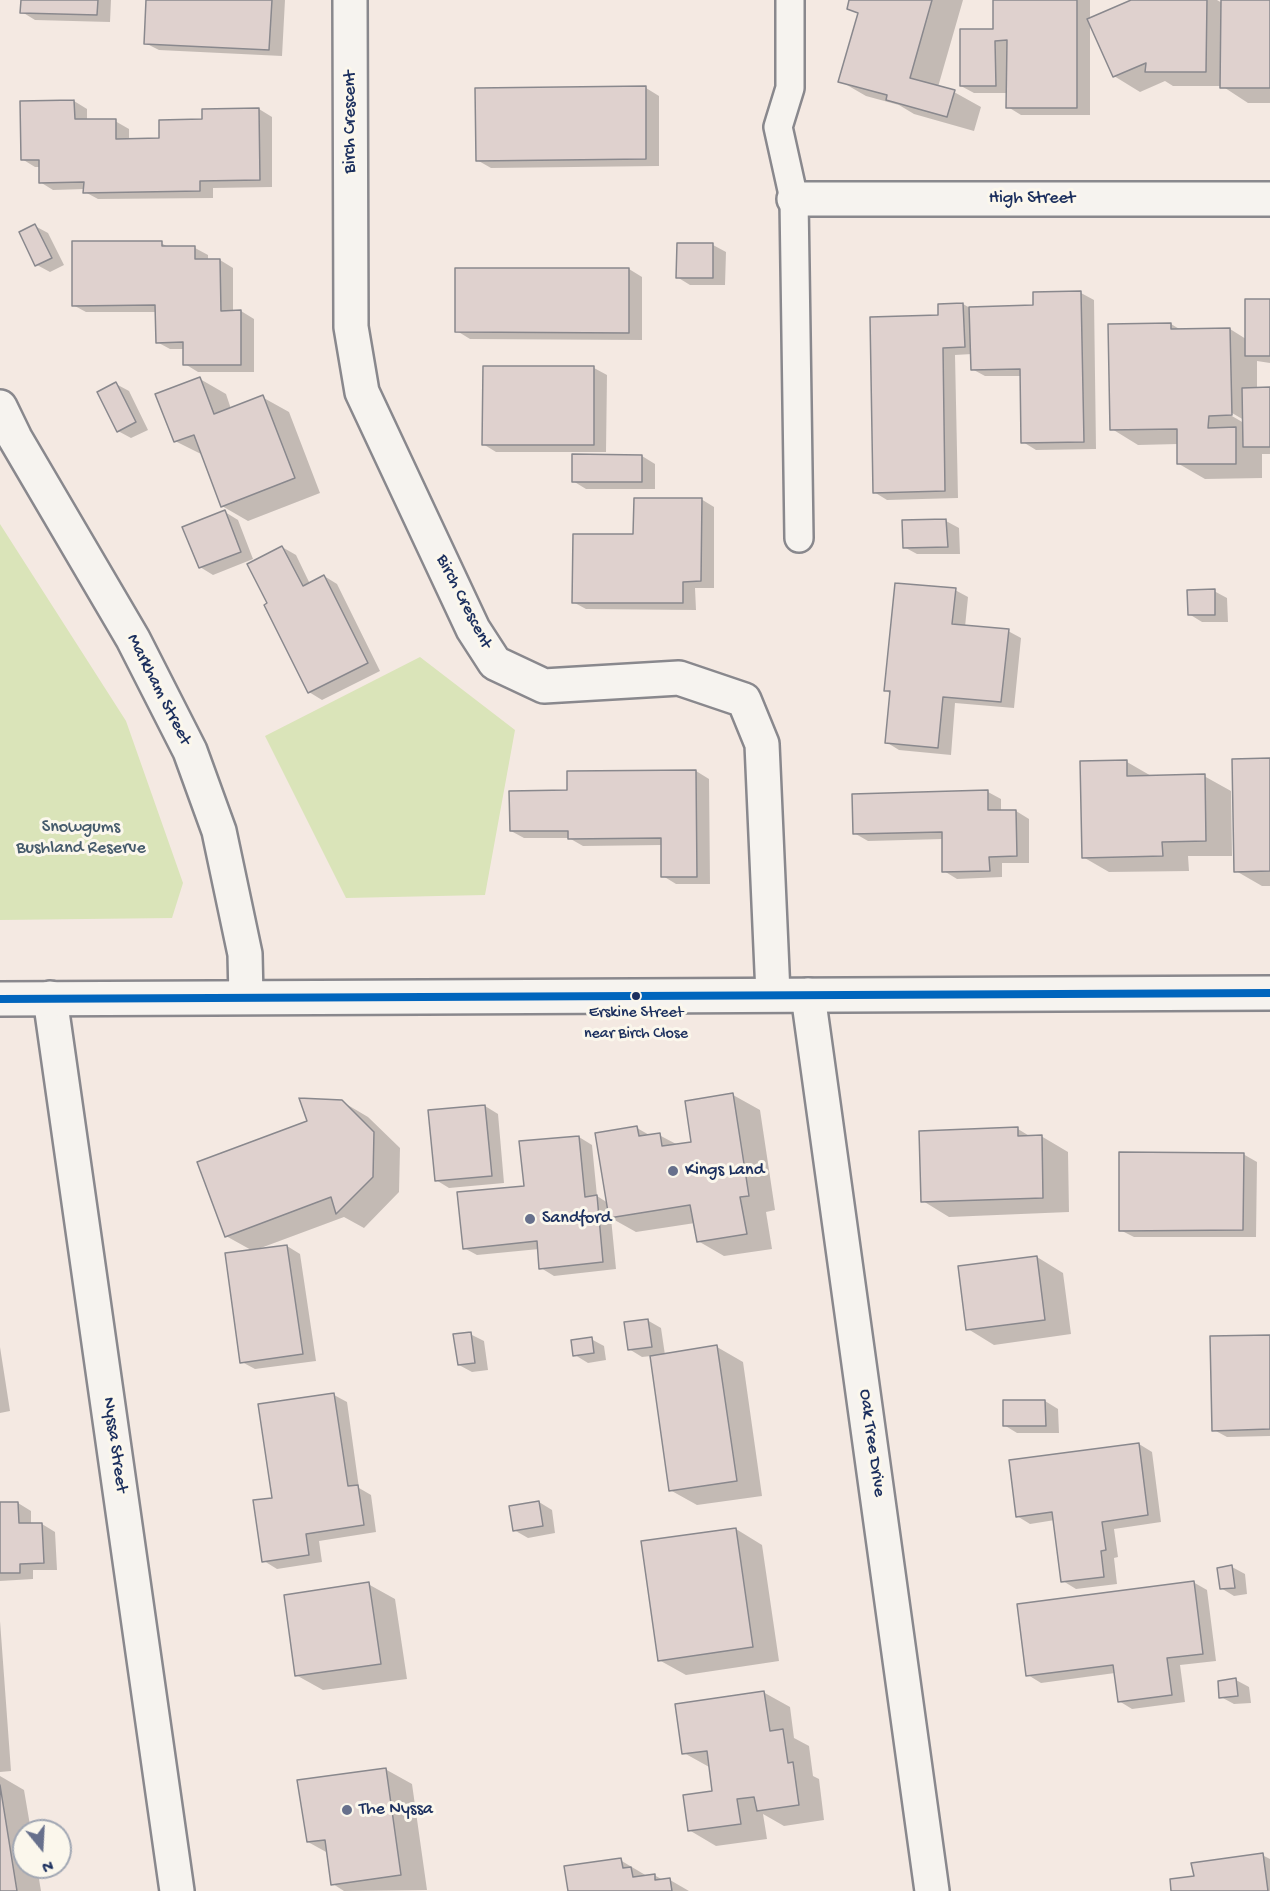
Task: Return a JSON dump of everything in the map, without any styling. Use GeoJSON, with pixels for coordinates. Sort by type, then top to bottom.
{"type":"FeatureCollection","features":[{"type":"Feature","properties":{"kind":"street","name":"Birch Crescent"},"geometry":{"type":"LineString","coordinates":[[350,0],[351,327],[362,392],[473,629],[495,663],[544,686],[679,678],[744,700],[762,744],[774,994]]}},
{"type":"Feature","properties":{"kind":"street","name":"High Street"},"geometry":{"type":"LineString","coordinates":[[794,199],[1270,198]]}},
{"type":"Feature","properties":{"kind":"street","name":"Markham Street"},"geometry":{"type":"LineString","coordinates":[[0,407],[15,438],[133,639],[190,751],[219,831],[245,954],[246,998]]}},
{"type":"Feature","properties":{"kind":"street"},"geometry":{"type":"LineString","coordinates":[[0,999],[1270,993]]}},
{"type":"Feature","properties":{"kind":"street","name":"Oak Tree Drive"},"geometry":{"type":"LineString","coordinates":[[808,995],[932,1891]]}},
{"type":"Feature","properties":{"kind":"street","name":"Nyssa Street"},"geometry":{"type":"LineString","coordinates":[[50,998],[177,1891]]}},
{"type":"Feature","properties":{"kind":"lane"},"geometry":{"type":"LineString","coordinates":[[790,0],[790,88],[778,127],[794,199],[799,538]]}},
{"type":"Feature","properties":{"kind":"green space","name":"Snowgums Bushland Reserve"},"geometry":{"type":"Polygon","coordinates":[[[0,524],[126,721],[183,883],[172,918],[0,920],[0,524]]]}},
{"type":"Feature","properties":{"kind":"green space"},"geometry":{"type":"Polygon","coordinates":[[[420,657],[515,730],[485,895],[346,898],[265,736],[420,657]]]}},
{"type":"Feature","properties":{"kind":"building"},"geometry":{"type":"Polygon","coordinates":[[[21,0],[98,0],[97,15],[20,13],[21,0]]]}},
{"type":"Feature","properties":{"kind":"building"},"geometry":{"type":"Polygon","coordinates":[[[146,0],[272,0],[269,50],[144,44],[146,0]]]}},
{"type":"Feature","properties":{"kind":"building"},"geometry":{"type":"Polygon","coordinates":[[[849,0],[932,0],[910,78],[955,90],[947,117],[886,100],[887,95],[838,82],[858,13],[847,9],[849,0]]]}},
{"type":"Feature","properties":{"kind":"building"},"geometry":{"type":"Polygon","coordinates":[[[993,0],[1077,0],[1077,108],[1006,108],[1007,40],[995,41],[996,86],[960,86],[960,29],[993,29],[993,0]]]}},
{"type":"Feature","properties":{"kind":"building"},"geometry":{"type":"Polygon","coordinates":[[[1131,0],[1207,0],[1206,72],[1145,72],[1146,63],[1113,77],[1087,19],[1131,0]]]}},
{"type":"Feature","properties":{"kind":"building"},"geometry":{"type":"Polygon","coordinates":[[[1221,0],[1270,0],[1270,88],[1220,88],[1221,0]]]}},
{"type":"Feature","properties":{"kind":"building"},"geometry":{"type":"Polygon","coordinates":[[[646,86],[646,159],[476,161],[475,88],[646,86]]]}},
{"type":"Feature","properties":{"kind":"building"},"geometry":{"type":"Polygon","coordinates":[[[74,100],[75,119],[116,119],[116,139],[159,138],[159,120],[202,119],[202,109],[259,108],[260,180],[200,181],[200,191],[83,193],[84,182],[39,183],[39,160],[21,160],[20,101],[74,100]]]}},
{"type":"Feature","properties":{"kind":"building"},"geometry":{"type":"Polygon","coordinates":[[[35,224],[52,258],[35,266],[19,232],[35,224]]]}},
{"type":"Feature","properties":{"kind":"building"},"geometry":{"type":"Polygon","coordinates":[[[72,241],[162,241],[162,246],[195,246],[195,259],[220,259],[221,311],[241,310],[241,365],[183,365],[183,342],[156,343],[155,305],[72,306],[72,241]]]}},
{"type":"Feature","properties":{"kind":"building"},"geometry":{"type":"Polygon","coordinates":[[[677,243],[713,243],[713,278],[676,278],[677,243]]]}},
{"type":"Feature","properties":{"kind":"building"},"geometry":{"type":"Polygon","coordinates":[[[455,268],[629,268],[629,333],[455,332],[455,268]]]}},
{"type":"Feature","properties":{"kind":"building"},"geometry":{"type":"Polygon","coordinates":[[[1081,291],[1084,442],[1021,443],[1020,369],[971,370],[969,307],[1033,305],[1033,292],[1081,291]]]}},
{"type":"Feature","properties":{"kind":"building"},"geometry":{"type":"Polygon","coordinates":[[[1245,299],[1270,299],[1270,356],[1245,356],[1245,299]]]}},
{"type":"Feature","properties":{"kind":"building"},"geometry":{"type":"Polygon","coordinates":[[[963,303],[965,347],[943,348],[945,491],[873,493],[870,317],[938,315],[938,304],[963,303]]]}},
{"type":"Feature","properties":{"kind":"building"},"geometry":{"type":"Polygon","coordinates":[[[1171,323],[1171,329],[1230,328],[1232,415],[1209,416],[1208,428],[1236,427],[1236,464],[1177,464],[1177,429],[1110,430],[1108,324],[1171,323]]]}},
{"type":"Feature","properties":{"kind":"building"},"geometry":{"type":"Polygon","coordinates":[[[483,366],[594,366],[594,445],[482,445],[483,366]]]}},
{"type":"Feature","properties":{"kind":"building"},"geometry":{"type":"Polygon","coordinates":[[[200,377],[214,414],[263,395],[295,478],[221,507],[194,435],[174,442],[155,394],[200,377]]]}},
{"type":"Feature","properties":{"kind":"building"},"geometry":{"type":"Polygon","coordinates":[[[116,382],[136,422],[117,432],[97,392],[116,382]]]}},
{"type":"Feature","properties":{"kind":"building"},"geometry":{"type":"Polygon","coordinates":[[[1270,387],[1270,447],[1243,447],[1242,388],[1270,387]]]}},
{"type":"Feature","properties":{"kind":"building"},"geometry":{"type":"Polygon","coordinates":[[[572,454],[642,455],[642,482],[572,482],[572,454]]]}},
{"type":"Feature","properties":{"kind":"building"},"geometry":{"type":"Polygon","coordinates":[[[634,498],[702,498],[701,581],[683,582],[683,603],[572,603],[573,534],[633,534],[634,498]]]}},
{"type":"Feature","properties":{"kind":"building"},"geometry":{"type":"Polygon","coordinates":[[[225,510],[241,552],[199,568],[182,527],[225,510]]]}},
{"type":"Feature","properties":{"kind":"building"},"geometry":{"type":"Polygon","coordinates":[[[946,519],[948,547],[903,548],[902,520],[946,519]]]}},
{"type":"Feature","properties":{"kind":"building"},"geometry":{"type":"Polygon","coordinates":[[[282,546],[303,586],[324,575],[368,663],[308,693],[264,605],[267,603],[247,564],[282,546]]]}},
{"type":"Feature","properties":{"kind":"building"},"geometry":{"type":"Polygon","coordinates":[[[895,583],[956,588],[952,624],[1009,629],[1001,702],[943,697],[938,748],[885,743],[890,691],[884,691],[895,583]]]}},
{"type":"Feature","properties":{"kind":"building"},"geometry":{"type":"Polygon","coordinates":[[[1215,589],[1215,615],[1188,615],[1187,590],[1215,589]]]}},
{"type":"Feature","properties":{"kind":"building"},"geometry":{"type":"Polygon","coordinates":[[[1270,758],[1270,871],[1234,872],[1232,759],[1270,758]]]}},
{"type":"Feature","properties":{"kind":"building"},"geometry":{"type":"Polygon","coordinates":[[[1127,760],[1127,776],[1205,774],[1206,841],[1162,842],[1163,856],[1082,858],[1080,761],[1127,760]]]}},
{"type":"Feature","properties":{"kind":"building"},"geometry":{"type":"Polygon","coordinates":[[[696,770],[697,877],[661,877],[661,838],[568,839],[568,831],[510,831],[509,791],[567,790],[567,771],[696,770]]]}},
{"type":"Feature","properties":{"kind":"building"},"geometry":{"type":"Polygon","coordinates":[[[988,790],[988,810],[1016,810],[1017,856],[989,857],[990,871],[942,872],[942,832],[853,834],[852,794],[988,790]]]}},
{"type":"Feature","properties":{"kind":"building","name":"Kings Land"},"geometry":{"type":"Polygon","coordinates":[[[733,1093],[749,1196],[740,1197],[747,1234],[697,1242],[690,1205],[609,1218],[595,1133],[637,1126],[639,1136],[660,1133],[662,1146],[691,1142],[685,1101],[733,1093]]]}},
{"type":"Feature","properties":{"kind":"building"},"geometry":{"type":"Polygon","coordinates":[[[299,1098],[342,1100],[374,1132],[373,1177],[336,1214],[331,1197],[225,1237],[197,1162],[307,1121],[299,1098]]]}},
{"type":"Feature","properties":{"kind":"building"},"geometry":{"type":"Polygon","coordinates":[[[485,1105],[492,1176],[435,1181],[428,1110],[485,1105]]]}},
{"type":"Feature","properties":{"kind":"building"},"geometry":{"type":"Polygon","coordinates":[[[1018,1127],[1018,1136],[1042,1135],[1043,1198],[921,1202],[919,1131],[1018,1127]]]}},
{"type":"Feature","properties":{"kind":"building","name":"Sandford"},"geometry":{"type":"Polygon","coordinates":[[[579,1136],[585,1197],[597,1195],[603,1262],[539,1269],[537,1241],[463,1249],[457,1192],[524,1186],[519,1141],[579,1136]]]}},
{"type":"Feature","properties":{"kind":"building"},"geometry":{"type":"Polygon","coordinates":[[[1119,1152],[1244,1153],[1243,1230],[1119,1231],[1119,1152]]]}},
{"type":"Feature","properties":{"kind":"building"},"geometry":{"type":"Polygon","coordinates":[[[287,1245],[303,1354],[240,1363],[225,1253],[287,1245]]]}},
{"type":"Feature","properties":{"kind":"building"},"geometry":{"type":"Polygon","coordinates":[[[1037,1256],[1045,1320],[966,1330],[958,1266],[1037,1256]]]}},
{"type":"Feature","properties":{"kind":"building"},"geometry":{"type":"Polygon","coordinates":[[[648,1319],[652,1347],[628,1350],[624,1322],[648,1319]]]}},
{"type":"Feature","properties":{"kind":"building"},"geometry":{"type":"Polygon","coordinates":[[[471,1332],[475,1363],[458,1365],[453,1334],[471,1332]]]}},
{"type":"Feature","properties":{"kind":"building"},"geometry":{"type":"Polygon","coordinates":[[[1270,1335],[1270,1429],[1212,1431],[1210,1336],[1270,1335]]]}},
{"type":"Feature","properties":{"kind":"building"},"geometry":{"type":"Polygon","coordinates":[[[592,1337],[594,1353],[573,1356],[571,1340],[592,1337]]]}},
{"type":"Feature","properties":{"kind":"building"},"geometry":{"type":"Polygon","coordinates":[[[717,1345],[737,1481],[669,1491],[650,1356],[717,1345]]]}},
{"type":"Feature","properties":{"kind":"building"},"geometry":{"type":"Polygon","coordinates":[[[334,1393],[348,1486],[358,1485],[364,1525],[306,1534],[309,1555],[262,1562],[253,1500],[272,1498],[258,1404],[334,1393]]]}},
{"type":"Feature","properties":{"kind":"building"},"geometry":{"type":"Polygon","coordinates":[[[1003,1400],[1045,1400],[1046,1426],[1003,1426],[1003,1400]]]}},
{"type":"Feature","properties":{"kind":"building"},"geometry":{"type":"Polygon","coordinates":[[[1139,1443],[1148,1515],[1102,1522],[1106,1550],[1101,1551],[1104,1577],[1061,1582],[1052,1512],[1016,1517],[1009,1460],[1139,1443]]]}},
{"type":"Feature","properties":{"kind":"building"},"geometry":{"type":"Polygon","coordinates":[[[539,1501],[543,1526],[513,1531],[509,1506],[539,1501]]]}},
{"type":"Feature","properties":{"kind":"building"},"geometry":{"type":"Polygon","coordinates":[[[0,1502],[18,1502],[19,1523],[42,1523],[44,1563],[20,1564],[20,1573],[0,1573],[0,1502]]]}},
{"type":"Feature","properties":{"kind":"building"},"geometry":{"type":"Polygon","coordinates":[[[736,1528],[753,1647],[658,1661],[641,1541],[736,1528]]]}},
{"type":"Feature","properties":{"kind":"building"},"geometry":{"type":"Polygon","coordinates":[[[1232,1565],[1235,1588],[1220,1589],[1217,1568],[1232,1565]]]}},
{"type":"Feature","properties":{"kind":"building"},"geometry":{"type":"Polygon","coordinates":[[[1194,1581],[1203,1654],[1167,1658],[1172,1695],[1118,1702],[1113,1665],[1026,1676],[1017,1604],[1194,1581]]]}},
{"type":"Feature","properties":{"kind":"building"},"geometry":{"type":"Polygon","coordinates":[[[369,1582],[381,1664],[295,1676],[284,1595],[369,1582]]]}},
{"type":"Feature","properties":{"kind":"building"},"geometry":{"type":"Polygon","coordinates":[[[1236,1678],[1238,1696],[1219,1698],[1218,1681],[1236,1678]]]}},
{"type":"Feature","properties":{"kind":"building"},"geometry":{"type":"Polygon","coordinates":[[[764,1691],[770,1731],[783,1729],[788,1763],[793,1762],[799,1805],[757,1811],[754,1797],[737,1799],[741,1824],[688,1831],[683,1795],[712,1791],[707,1751],[682,1754],[675,1704],[764,1691]]]}},
{"type":"Feature","properties":{"kind":"building","name":"The Nyssa"},"geometry":{"type":"Polygon","coordinates":[[[386,1768],[401,1875],[331,1885],[325,1840],[307,1842],[297,1780],[386,1768]]]}},
{"type":"Feature","properties":{"kind":"building"},"geometry":{"type":"Polygon","coordinates":[[[0,1785],[12,1860],[12,1879],[15,1879],[17,1891],[0,1891],[0,1785]]]}},
{"type":"Feature","properties":{"kind":"building"},"geometry":{"type":"Polygon","coordinates":[[[1263,1853],[1268,1891],[1171,1891],[1170,1879],[1194,1876],[1191,1863],[1263,1853]]]}},
{"type":"Feature","properties":{"kind":"building"},"geometry":{"type":"Polygon","coordinates":[[[621,1858],[623,1868],[631,1867],[633,1877],[655,1874],[655,1880],[670,1878],[672,1891],[568,1891],[564,1866],[621,1858]]]}},
{"type":"Feature","properties":{"kind":"transit line"},"geometry":{"type":"LineString","coordinates":[[0,999],[1270,993]]}},
{"type":"Feature","properties":{"kind":"place","name":"Erskine Street near Birch Close"},"geometry":{"type":"Point","coordinates":[636,996]}},
{"type":"Feature","properties":{"kind":"place","name":"Kings Land"},"geometry":{"type":"Point","coordinates":[673,1171]}},
{"type":"Feature","properties":{"kind":"place","name":"Sandford"},"geometry":{"type":"Point","coordinates":[530,1219]}},
{"type":"Feature","properties":{"kind":"place","name":"The Nyssa"},"geometry":{"type":"Point","coordinates":[347,1810]}}]}
